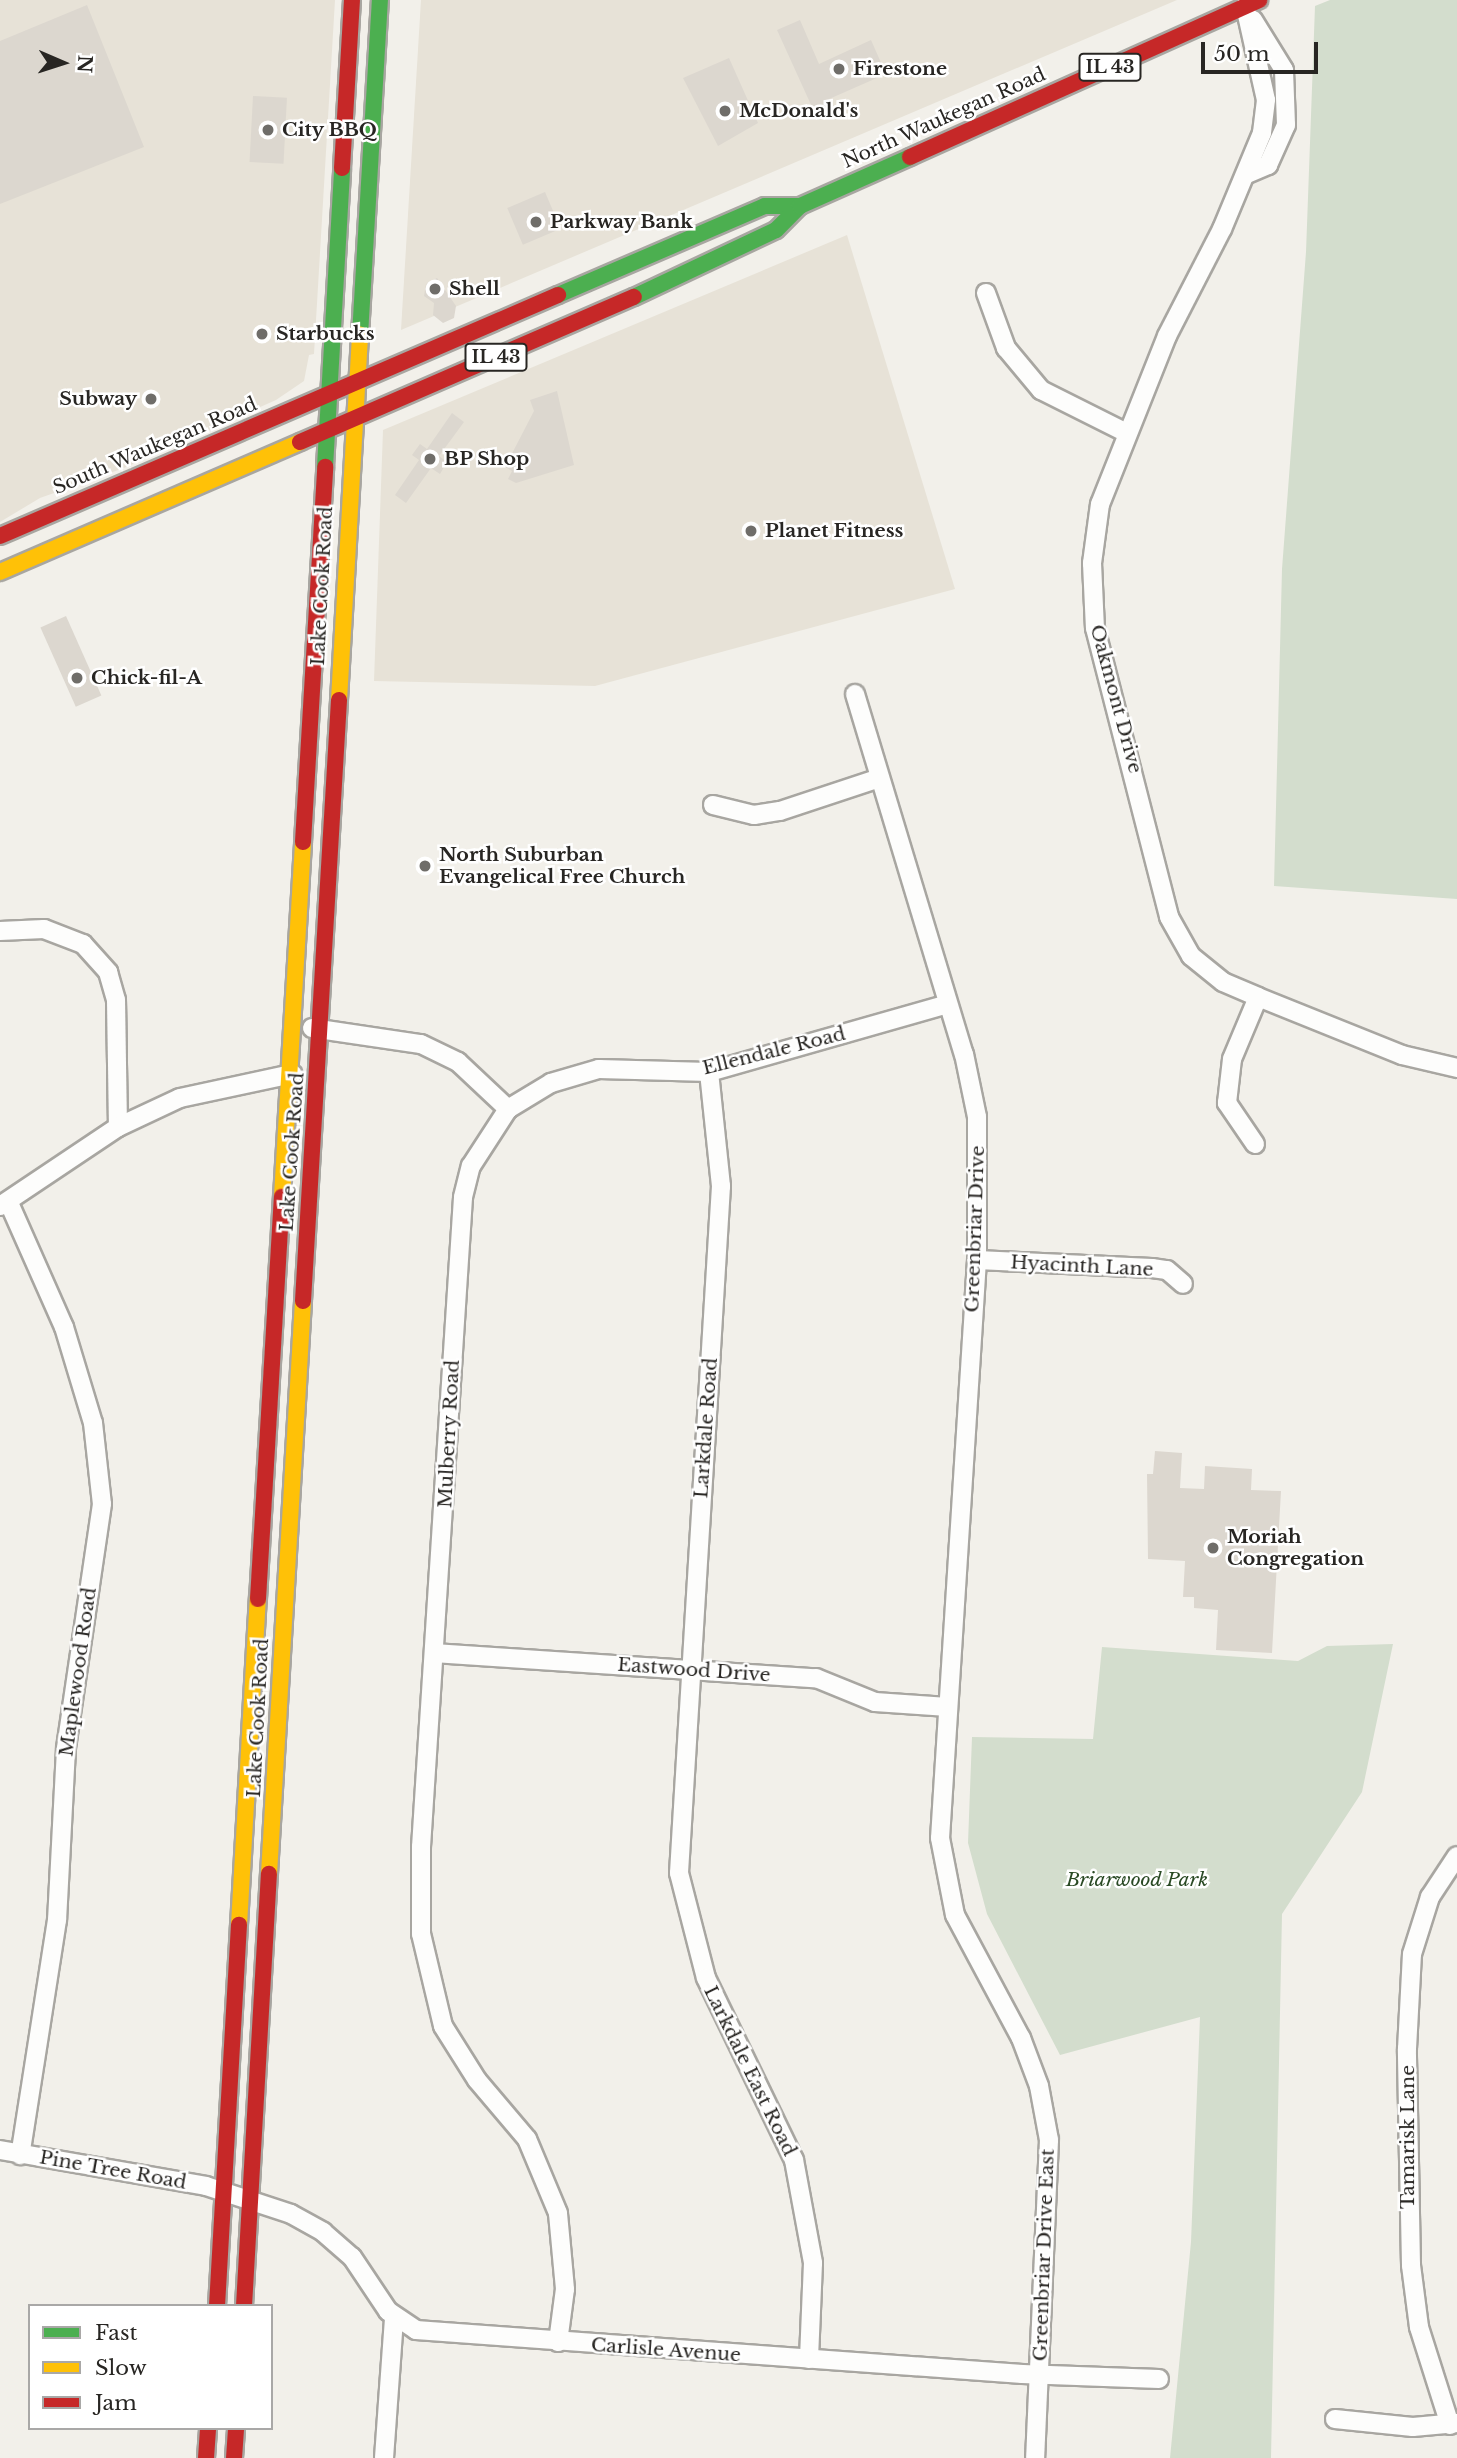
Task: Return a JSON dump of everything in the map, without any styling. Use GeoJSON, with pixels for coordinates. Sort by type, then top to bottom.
{"type":"FeatureCollection","features":[{"type":"Feature","properties":{"kind":"main road","name":"Lake Cook Road"},"geometry":{"type":"LineString","coordinates":[[217,2304],[295,1026],[327,396],[352,0]]}},
{"type":"Feature","properties":{"kind":"main road","name":"Lake Cook Road"},"geometry":{"type":"LineString","coordinates":[[244,2304],[321,1029],[354,383],[380,0]]}},
{"type":"Feature","properties":{"kind":"main road","name":"North Waukegan Road"},"geometry":{"type":"LineString","coordinates":[[352,420],[776,230],[800,206],[1252,3]]}},
{"type":"Feature","properties":{"kind":"main road","name":"North Waukegan Road"},"geometry":{"type":"LineString","coordinates":[[354,383],[765,206],[800,206]]}},
{"type":"Feature","properties":{"kind":"main road","name":"IL 43"},"geometry":{"type":"LineString","coordinates":[[327,396],[354,383]]}},
{"type":"Feature","properties":{"kind":"main road","name":"South Waukegan Road"},"geometry":{"type":"LineString","coordinates":[[0,536],[327,396]]}},
{"type":"Feature","properties":{"kind":"main road","name":"IL 43"},"geometry":{"type":"LineString","coordinates":[[0,572],[352,420]]}},
{"type":"Feature","properties":{"kind":"main road"},"geometry":{"type":"LineString","coordinates":[[206,2458],[208,2430]]}},
{"type":"Feature","properties":{"kind":"main road"},"geometry":{"type":"LineString","coordinates":[[234,2458],[236,2430]]}},
{"type":"Feature","properties":{"kind":"street","name":"Oakmont Drive"},"geometry":{"type":"LineString","coordinates":[[1252,3],[1284,70],[1288,89],[1282,145],[1268,165],[1247,174],[1167,336],[1127,433],[1095,523],[1095,628],[1169,917],[1207,972],[1258,997],[1402,1055],[1457,1068]]}},
{"type":"Feature","properties":{"kind":"street"},"geometry":{"type":"LineString","coordinates":[[986,293],[1006,348],[1041,390],[1127,433]]}},
{"type":"Feature","properties":{"kind":"street","name":"Greenbriar Drive"},"geometry":{"type":"LineString","coordinates":[[855,694],[948,1004],[976,1117],[977,1260],[944,1780]]}},
{"type":"Feature","properties":{"kind":"street"},"geometry":{"type":"LineString","coordinates":[[713,805],[754,815],[780,811],[880,778]]}},
{"type":"Feature","properties":{"kind":"street"},"geometry":{"type":"LineString","coordinates":[[0,931],[44,929],[83,944],[108,972],[116,1000],[118,1127]]}},
{"type":"Feature","properties":{"kind":"street"},"geometry":{"type":"LineString","coordinates":[[1255,1144],[1227,1103],[1232,1059],[1258,997]]}},
{"type":"Feature","properties":{"kind":"street","name":"Ellendale Road"},"geometry":{"type":"LineString","coordinates":[[509,1109],[551,1083],[599,1069],[709,1072],[948,1004]]}},
{"type":"Feature","properties":{"kind":"street"},"geometry":{"type":"LineString","coordinates":[[295,1026],[421,1044],[458,1062],[509,1109]]}},
{"type":"Feature","properties":{"kind":"street","name":"Larkdale Road"},"geometry":{"type":"LineString","coordinates":[[683,1785],[721,1186],[709,1072]]}},
{"type":"Feature","properties":{"kind":"street"},"geometry":{"type":"LineString","coordinates":[[4,1205],[118,1127],[223,1084],[292,1074]]}},
{"type":"Feature","properties":{"kind":"street","name":"Mulberry Road"},"geometry":{"type":"LineString","coordinates":[[509,1109],[484,1141],[463,1197],[419,1886],[428,1982],[459,2054],[505,2109],[545,2175],[564,2252],[558,2342]]}},
{"type":"Feature","properties":{"kind":"street","name":"Maplewood Road"},"geometry":{"type":"LineString","coordinates":[[4,1205],[64,1327],[93,1423],[102,1504],[66,1749],[57,1920],[20,2155]]}},
{"type":"Feature","properties":{"kind":"street","name":"Hyacinth Lane"},"geometry":{"type":"LineString","coordinates":[[977,1260],[1152,1268],[1167,1270],[1183,1284]]}},
{"type":"Feature","properties":{"kind":"street","name":"Eastwood Drive"},"geometry":{"type":"LineString","coordinates":[[435,1653],[816,1678],[876,1702],[948,1707]]}},
{"type":"Feature","properties":{"kind":"street","name":"Greenbriar Drive East"},"geometry":{"type":"LineString","coordinates":[[944,1780],[940,1838],[946,1883],[974,1954],[1021,2038],[1039,2086],[1049,2140],[1035,2458]]}},
{"type":"Feature","properties":{"kind":"street","name":"Larkdale East Road"},"geometry":{"type":"LineString","coordinates":[[683,1785],[679,1873],[693,1942],[706,1979],[776,2115],[806,2214],[813,2263],[809,2359]]}},
{"type":"Feature","properties":{"kind":"street","name":"Tamarisk Lane"},"geometry":{"type":"LineString","coordinates":[[1453,2424],[1419,2327],[1411,2265],[1408,2049],[1412,1954],[1430,1897],[1457,1856]]}},
{"type":"Feature","properties":{"kind":"street","name":"Pine Tree Road"},"geometry":{"type":"LineString","coordinates":[[0,2150],[206,2186],[225,2195]]}},
{"type":"Feature","properties":{"kind":"street","name":"Carlisle Avenue"},"geometry":{"type":"LineString","coordinates":[[225,2195],[323,2232],[352,2258],[394,2317],[416,2330],[1040,2375],[1159,2379]]}},
{"type":"Feature","properties":{"kind":"street"},"geometry":{"type":"LineString","coordinates":[[384,2458],[394,2317]]}},
{"type":"Feature","properties":{"kind":"street"},"geometry":{"type":"LineString","coordinates":[[1335,2419],[1413,2427],[1453,2424]]}},
{"type":"Feature","properties":{"kind":"shaded area"},"geometry":{"type":"Polygon","coordinates":[[[0,0],[335,0],[314,354],[309,355],[304,381],[276,400],[124,468],[40,498],[0,522],[0,0]]]}},
{"type":"Feature","properties":{"kind":"shaded area"},"geometry":{"type":"Polygon","coordinates":[[[421,0],[1177,0],[401,330],[421,0]]]}},
{"type":"Feature","properties":{"kind":"shaded area"},"geometry":{"type":"Polygon","coordinates":[[[847,235],[955,589],[595,686],[374,681],[383,430],[847,235]]]}},
{"type":"Feature","properties":{"kind":"green space"},"geometry":{"type":"Polygon","coordinates":[[[1330,0],[1457,0],[1457,899],[1274,886],[1282,569],[1306,252],[1315,6],[1330,0]]]}},
{"type":"Feature","properties":{"kind":"green space","name":"Briarwood Park"},"geometry":{"type":"Polygon","coordinates":[[[1393,1644],[1362,1792],[1282,1914],[1271,2458],[1170,2458],[1191,2242],[1200,2017],[1060,2055],[987,1914],[968,1843],[972,1737],[1093,1739],[1102,1647],[1298,1661],[1327,1646],[1393,1644]]]}},
{"type":"Feature","properties":{"kind":"building"},"geometry":{"type":"Polygon","coordinates":[[[87,5],[144,147],[0,204],[0,41],[87,5]]]}},
{"type":"Feature","properties":{"kind":"building","name":"Firestone"},"geometry":{"type":"Polygon","coordinates":[[[800,20],[819,64],[871,40],[886,74],[829,99],[834,110],[817,118],[777,30],[800,20]]]}},
{"type":"Feature","properties":{"kind":"building","name":"McDonald's"},"geometry":{"type":"Polygon","coordinates":[[[729,58],[758,123],[718,146],[683,78],[729,58]]]}},
{"type":"Feature","properties":{"kind":"building","name":"City BBQ"},"geometry":{"type":"Polygon","coordinates":[[[253,96],[287,98],[283,164],[250,162],[253,96]]]}},
{"type":"Feature","properties":{"kind":"building","name":"Parkway Bank"},"geometry":{"type":"Polygon","coordinates":[[[545,192],[561,229],[523,245],[507,208],[545,192]]]}},
{"type":"Feature","properties":{"kind":"building","name":"Shell"},"geometry":{"type":"Polygon","coordinates":[[[437,278],[456,306],[454,318],[443,323],[433,315],[434,303],[424,296],[426,284],[437,278]]]}},
{"type":"Feature","properties":{"kind":"building"},"geometry":{"type":"Polygon","coordinates":[[[557,391],[574,465],[516,483],[508,479],[512,471],[505,467],[534,411],[530,400],[557,391]]]}},
{"type":"Feature","properties":{"kind":"building"},"geometry":{"type":"Polygon","coordinates":[[[452,413],[464,422],[439,456],[447,462],[440,474],[431,468],[406,503],[395,495],[419,460],[412,455],[420,444],[427,449],[452,413]]]}},
{"type":"Feature","properties":{"kind":"building","name":"Chick-fil-A"},"geometry":{"type":"Polygon","coordinates":[[[66,616],[101,695],[76,707],[40,627],[66,616]]]}},
{"type":"Feature","properties":{"kind":"building","name":"Moriah Congregation"},"geometry":{"type":"Polygon","coordinates":[[[1155,1451],[1182,1453],[1180,1488],[1204,1489],[1205,1466],[1252,1469],[1251,1490],[1281,1491],[1272,1653],[1216,1650],[1218,1610],[1194,1608],[1194,1597],[1183,1597],[1185,1561],[1148,1559],[1147,1474],[1153,1474],[1155,1451]]]}},
{"type":"Feature","properties":{"kind":"traffic: fast"},"geometry":{"type":"LineString","coordinates":[[360,335],[380,0]]}},
{"type":"Feature","properties":{"kind":"traffic: fast"},"geometry":{"type":"LineString","coordinates":[[634,297],[776,230],[800,206],[910,157]]}},
{"type":"Feature","properties":{"kind":"traffic: fast"},"geometry":{"type":"LineString","coordinates":[[325,467],[342,168]]}},
{"type":"Feature","properties":{"kind":"traffic: fast"},"geometry":{"type":"LineString","coordinates":[[558,295],[765,206],[800,206]]}},
{"type":"Feature","properties":{"kind":"traffic: slow"},"geometry":{"type":"LineString","coordinates":[[339,700],[360,335]]}},
{"type":"Feature","properties":{"kind":"traffic: slow"},"geometry":{"type":"LineString","coordinates":[[0,572],[300,442]]}},
{"type":"Feature","properties":{"kind":"traffic: slow"},"geometry":{"type":"LineString","coordinates":[[282,1197],[303,842]]}},
{"type":"Feature","properties":{"kind":"traffic: slow"},"geometry":{"type":"LineString","coordinates":[[269,1874],[303,1301]]}},
{"type":"Feature","properties":{"kind":"traffic: slow"},"geometry":{"type":"LineString","coordinates":[[239,1925],[258,1599]]}},
{"type":"Feature","properties":{"kind":"traffic: jam"},"geometry":{"type":"LineString","coordinates":[[342,168],[352,0]]}},
{"type":"Feature","properties":{"kind":"traffic: jam"},"geometry":{"type":"LineString","coordinates":[[910,157],[1259,0]]}},
{"type":"Feature","properties":{"kind":"traffic: jam"},"geometry":{"type":"LineString","coordinates":[[0,536],[558,295]]}},
{"type":"Feature","properties":{"kind":"traffic: jam"},"geometry":{"type":"LineString","coordinates":[[300,442],[634,297]]}},
{"type":"Feature","properties":{"kind":"traffic: jam"},"geometry":{"type":"LineString","coordinates":[[303,842],[325,467]]}},
{"type":"Feature","properties":{"kind":"traffic: jam"},"geometry":{"type":"LineString","coordinates":[[303,1301],[339,700]]}},
{"type":"Feature","properties":{"kind":"traffic: jam"},"geometry":{"type":"LineString","coordinates":[[258,1599],[282,1197]]}},
{"type":"Feature","properties":{"kind":"traffic: jam"},"geometry":{"type":"LineString","coordinates":[[244,2304],[269,1874]]}},
{"type":"Feature","properties":{"kind":"traffic: jam"},"geometry":{"type":"LineString","coordinates":[[217,2304],[239,1925]]}},
{"type":"Feature","properties":{"kind":"traffic: jam"},"geometry":{"type":"LineString","coordinates":[[206,2458],[208,2430]]}},
{"type":"Feature","properties":{"kind":"traffic: jam"},"geometry":{"type":"LineString","coordinates":[[234,2458],[236,2430]]}},
{"type":"Feature","properties":{"kind":"place","name":"Firestone"},"geometry":{"type":"Point","coordinates":[839,69]}},
{"type":"Feature","properties":{"kind":"place","name":"McDonald's"},"geometry":{"type":"Point","coordinates":[725,111]}},
{"type":"Feature","properties":{"kind":"place","name":"City BBQ"},"geometry":{"type":"Point","coordinates":[268,130]}},
{"type":"Feature","properties":{"kind":"place","name":"Parkway Bank"},"geometry":{"type":"Point","coordinates":[536,222]}},
{"type":"Feature","properties":{"kind":"place","name":"Shell"},"geometry":{"type":"Point","coordinates":[435,289]}},
{"type":"Feature","properties":{"kind":"place","name":"Starbucks"},"geometry":{"type":"Point","coordinates":[262,334]}},
{"type":"Feature","properties":{"kind":"place","name":"Subway"},"geometry":{"type":"Point","coordinates":[151,399]}},
{"type":"Feature","properties":{"kind":"place","name":"BP Shop"},"geometry":{"type":"Point","coordinates":[430,459]}},
{"type":"Feature","properties":{"kind":"place","name":"Planet Fitness"},"geometry":{"type":"Point","coordinates":[751,531]}},
{"type":"Feature","properties":{"kind":"place","name":"Chick-fil-A"},"geometry":{"type":"Point","coordinates":[77,678]}},
{"type":"Feature","properties":{"kind":"place","name":"North Suburban Evangelical Free Church"},"geometry":{"type":"Point","coordinates":[425,866]}},
{"type":"Feature","properties":{"kind":"place","name":"Moriah Congregation"},"geometry":{"type":"Point","coordinates":[1213,1548]}}]}
